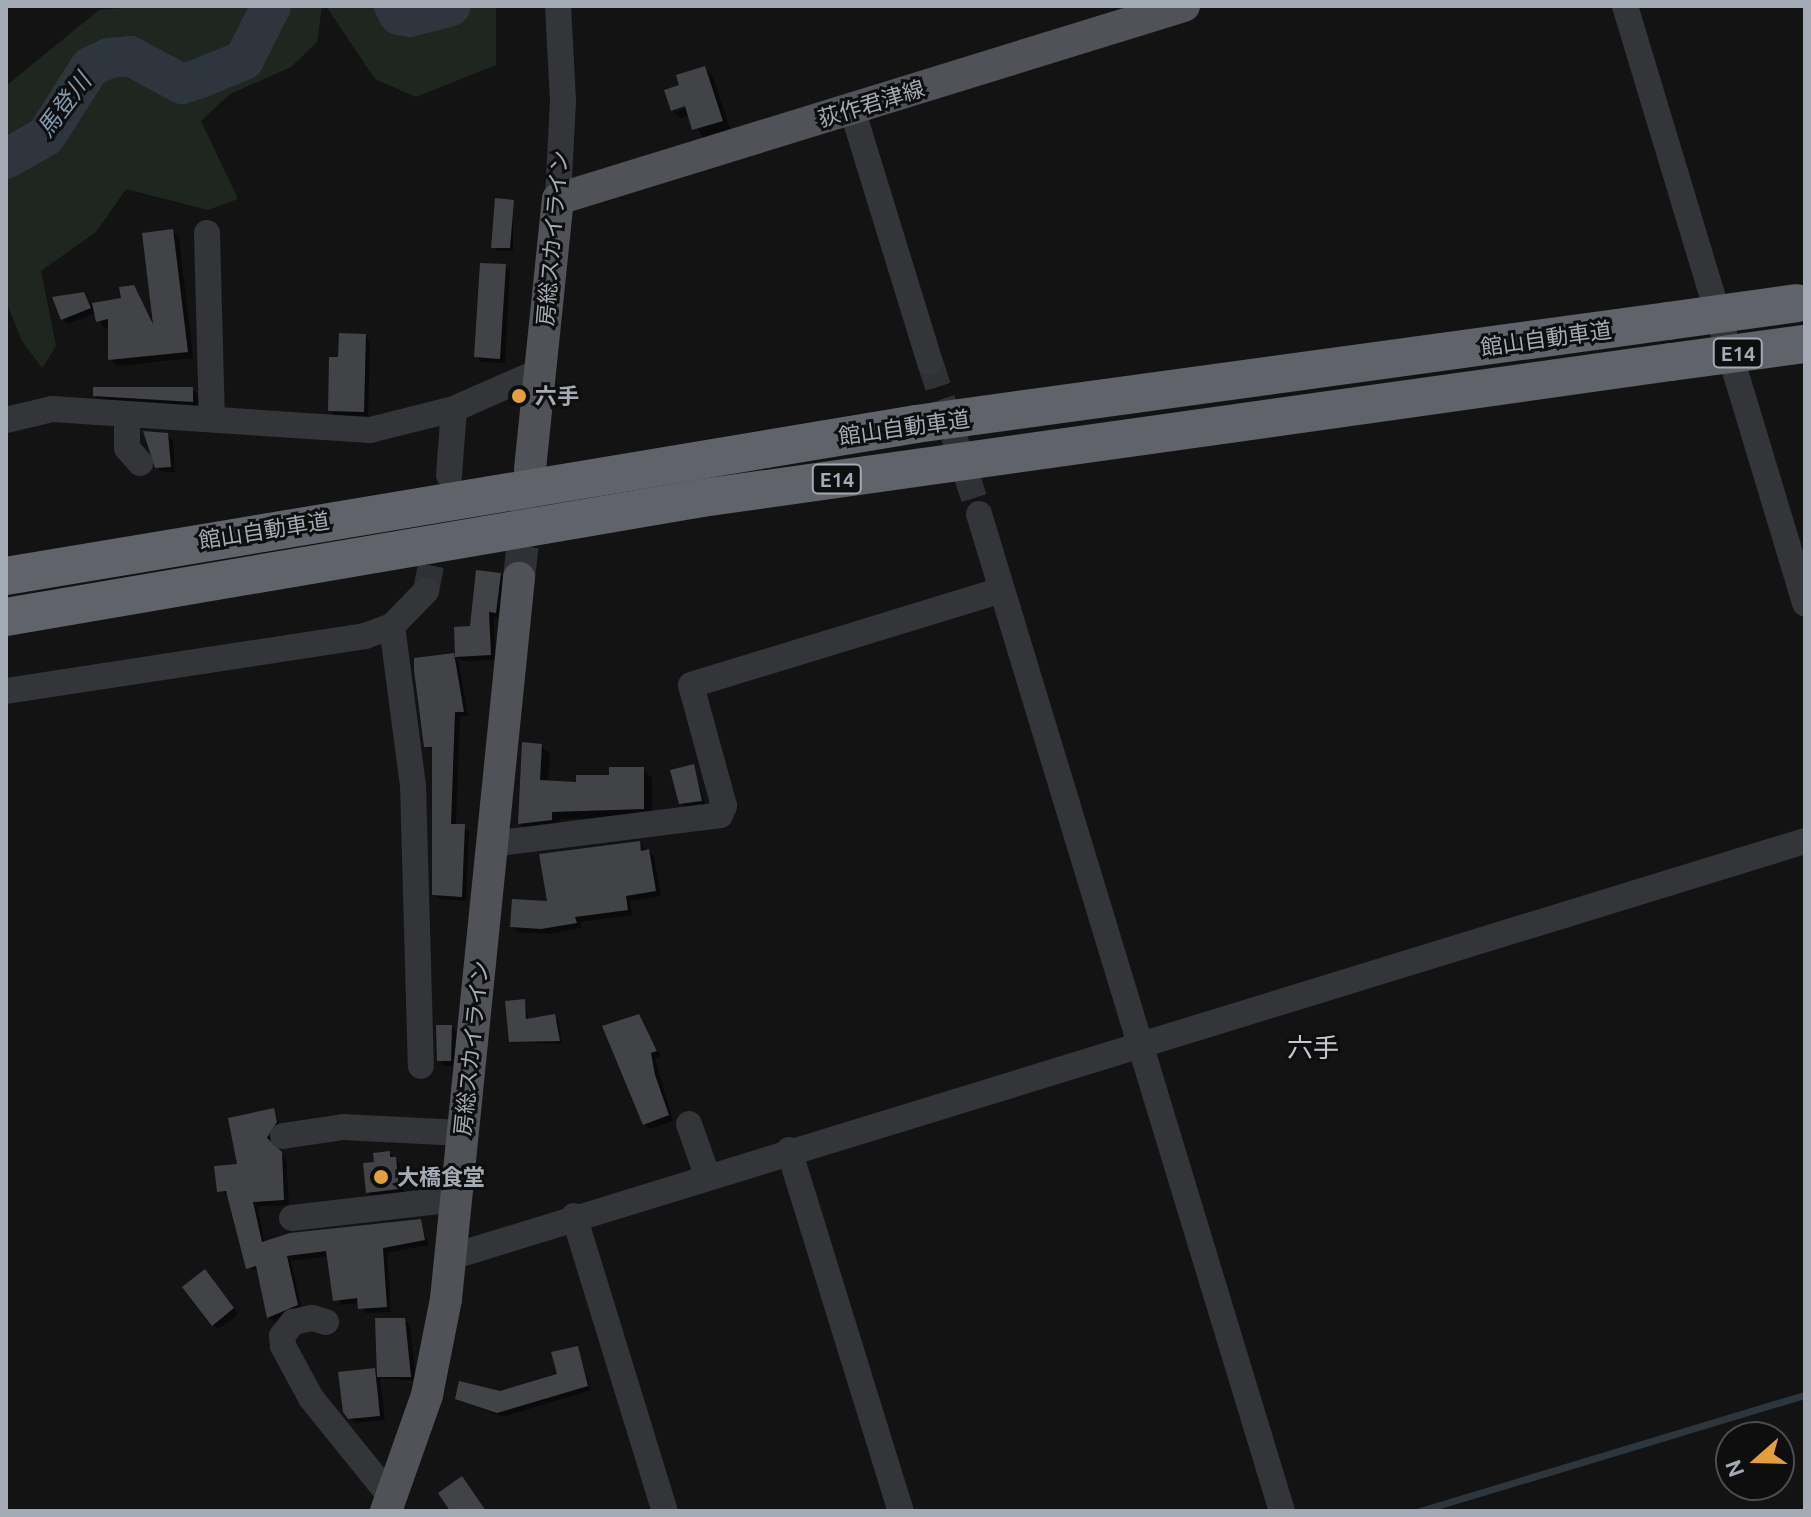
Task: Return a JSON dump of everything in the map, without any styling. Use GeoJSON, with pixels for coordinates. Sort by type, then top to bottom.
{"type":"FeatureCollection","features":[{"type":"Feature","properties":{"kind":"highway","name":"館山自動車道"},"geometry":{"type":"LineString","coordinates":[[6,576],[916,424],[1801,302]]}},
{"type":"Feature","properties":{"kind":"highway","name":"館山自動車道"},"geometry":{"type":"LineString","coordinates":[[6,617],[702,498],[1805,344]]}},
{"type":"Feature","properties":{"kind":"main road","name":"荻作君津線"},"geometry":{"type":"LineString","coordinates":[[558,199],[1184,6]]}},
{"type":"Feature","properties":{"kind":"main road","name":"房総スカイライン"},"geometry":{"type":"LineString","coordinates":[[530,469],[558,199]]}},
{"type":"Feature","properties":{"kind":"main road","name":"房総スカイライン"},"geometry":{"type":"LineString","coordinates":[[388,1504],[427,1395],[451,1257],[519,578]]}},
{"type":"Feature","properties":{"kind":"street","name":"房総スカイライン"},"geometry":{"type":"LineString","coordinates":[[558,6],[563,101],[558,199]]}},
{"type":"Feature","properties":{"kind":"street"},"geometry":{"type":"LineString","coordinates":[[1625,6],[1805,603]]}},
{"type":"Feature","properties":{"kind":"street"},"geometry":{"type":"LineString","coordinates":[[852,109],[930,362]]}},
{"type":"Feature","properties":{"kind":"street"},"geometry":{"type":"LineString","coordinates":[[207,233],[212,419]]}},
{"type":"Feature","properties":{"kind":"street"},"geometry":{"type":"LineString","coordinates":[[6,420],[52,409],[370,430],[454,409],[540,371]]}},
{"type":"Feature","properties":{"kind":"street"},"geometry":{"type":"LineString","coordinates":[[449,475],[454,409]]}},
{"type":"Feature","properties":{"kind":"street"},"geometry":{"type":"LineString","coordinates":[[127,414],[127,448],[140,463]]}},
{"type":"Feature","properties":{"kind":"street"},"geometry":{"type":"LineString","coordinates":[[979,514],[1282,1511]]}},
{"type":"Feature","properties":{"kind":"street"},"geometry":{"type":"LineString","coordinates":[[492,844],[720,815],[724,806],[691,685],[1001,590]]}},
{"type":"Feature","properties":{"kind":"street"},"geometry":{"type":"LineString","coordinates":[[6,691],[365,636],[392,626],[426,591]]}},
{"type":"Feature","properties":{"kind":"street"},"geometry":{"type":"LineString","coordinates":[[392,626],[413,785],[421,1066]]}},
{"type":"Feature","properties":{"kind":"street"},"geometry":{"type":"LineString","coordinates":[[451,1257],[707,1175],[1805,841]]}},
{"type":"Feature","properties":{"kind":"street"},"geometry":{"type":"LineString","coordinates":[[689,1124],[707,1175]]}},
{"type":"Feature","properties":{"kind":"street"},"geometry":{"type":"LineString","coordinates":[[283,1136],[343,1127],[462,1133]]}},
{"type":"Feature","properties":{"kind":"street"},"geometry":{"type":"LineString","coordinates":[[789,1150],[901,1511]]}},
{"type":"Feature","properties":{"kind":"street"},"geometry":{"type":"LineString","coordinates":[[292,1218],[456,1199]]}},
{"type":"Feature","properties":{"kind":"street"},"geometry":{"type":"LineString","coordinates":[[574,1216],[665,1511]]}},
{"type":"Feature","properties":{"kind":"street"},"geometry":{"type":"LineString","coordinates":[[326,1322],[312,1318],[293,1322],[282,1336],[283,1346],[311,1398],[388,1504]]}},
{"type":"Feature","properties":{"kind":"shaded area"},"geometry":{"type":"Polygon","coordinates":[[[146,6],[322,6],[317,42],[291,67],[230,94],[201,121],[238,199],[208,210],[126,189],[96,232],[41,271],[56,346],[42,368],[22,341],[6,301],[6,86],[99,10],[146,6]]]}},
{"type":"Feature","properties":{"kind":"shaded area"},"geometry":{"type":"Polygon","coordinates":[[[326,6],[496,6],[496,65],[416,97],[375,79],[326,6]]]}},
{"type":"Feature","properties":{"kind":"building"},"geometry":{"type":"Polygon","coordinates":[[[705,66],[723,121],[692,130],[685,106],[671,111],[664,90],[679,85],[676,75],[705,66]]]}},
{"type":"Feature","properties":{"kind":"building"},"geometry":{"type":"Polygon","coordinates":[[[495,198],[514,200],[510,248],[491,248],[495,198]]]}},
{"type":"Feature","properties":{"kind":"building"},"geometry":{"type":"Polygon","coordinates":[[[173,229],[188,352],[108,360],[108,319],[96,322],[92,303],[121,298],[119,287],[134,285],[153,324],[142,233],[173,229]]]}},
{"type":"Feature","properties":{"kind":"building"},"geometry":{"type":"Polygon","coordinates":[[[480,263],[506,264],[500,359],[474,357],[480,263]]]}},
{"type":"Feature","properties":{"kind":"building"},"geometry":{"type":"Polygon","coordinates":[[[84,292],[91,308],[61,320],[52,297],[84,292]]]}},
{"type":"Feature","properties":{"kind":"building"},"geometry":{"type":"Polygon","coordinates":[[[339,333],[366,334],[364,412],[328,411],[329,357],[338,357],[339,333]]]}},
{"type":"Feature","properties":{"kind":"building"},"geometry":{"type":"Polygon","coordinates":[[[93,387],[193,387],[193,402],[93,396],[93,387]]]}},
{"type":"Feature","properties":{"kind":"building"},"geometry":{"type":"Polygon","coordinates":[[[143,431],[168,433],[171,467],[155,468],[143,431]]]}},
{"type":"Feature","properties":{"kind":"building"},"geometry":{"type":"Polygon","coordinates":[[[476,570],[501,573],[496,613],[489,612],[491,655],[455,657],[454,627],[470,626],[476,570]]]}},
{"type":"Feature","properties":{"kind":"building"},"geometry":{"type":"Polygon","coordinates":[[[454,653],[464,712],[455,712],[451,824],[465,824],[462,897],[432,895],[432,747],[424,747],[414,670],[414,658],[454,653]]]}},
{"type":"Feature","properties":{"kind":"building"},"geometry":{"type":"Polygon","coordinates":[[[522,742],[542,744],[540,780],[576,782],[576,775],[609,775],[609,767],[644,767],[644,809],[552,812],[552,820],[518,824],[522,742]]]}},
{"type":"Feature","properties":{"kind":"building"},"geometry":{"type":"Polygon","coordinates":[[[694,764],[702,801],[679,804],[670,770],[694,764]]]}},
{"type":"Feature","properties":{"kind":"building"},"geometry":{"type":"Polygon","coordinates":[[[640,841],[641,851],[649,849],[656,891],[626,896],[628,910],[575,917],[577,923],[541,929],[510,927],[512,899],[547,901],[539,854],[640,841]]]}},
{"type":"Feature","properties":{"kind":"building"},"geometry":{"type":"Polygon","coordinates":[[[525,999],[526,1019],[555,1014],[560,1041],[509,1042],[505,1001],[525,999]]]}},
{"type":"Feature","properties":{"kind":"building"},"geometry":{"type":"Polygon","coordinates":[[[639,1014],[657,1051],[651,1053],[655,1075],[669,1115],[643,1125],[602,1026],[639,1014]]]}},
{"type":"Feature","properties":{"kind":"building"},"geometry":{"type":"Polygon","coordinates":[[[436,1025],[452,1025],[451,1061],[437,1061],[436,1025]]]}},
{"type":"Feature","properties":{"kind":"building"},"geometry":{"type":"Polygon","coordinates":[[[274,1108],[277,1122],[267,1138],[282,1152],[284,1200],[253,1202],[262,1242],[290,1233],[421,1219],[425,1240],[383,1248],[387,1307],[358,1309],[357,1298],[333,1301],[326,1251],[287,1256],[298,1305],[267,1318],[256,1266],[246,1269],[226,1191],[217,1192],[214,1166],[237,1164],[228,1118],[274,1108]]]}},
{"type":"Feature","properties":{"kind":"building","name":"大橋食堂"},"geometry":{"type":"Polygon","coordinates":[[[390,1151],[390,1157],[396,1157],[399,1189],[366,1193],[363,1163],[374,1162],[373,1153],[390,1151]]]}},
{"type":"Feature","properties":{"kind":"building"},"geometry":{"type":"Polygon","coordinates":[[[205,1269],[234,1308],[212,1326],[182,1287],[205,1269]]]}},
{"type":"Feature","properties":{"kind":"building"},"geometry":{"type":"Polygon","coordinates":[[[375,1318],[405,1318],[411,1377],[377,1377],[375,1318]]]}},
{"type":"Feature","properties":{"kind":"building"},"geometry":{"type":"Polygon","coordinates":[[[578,1346],[588,1386],[497,1413],[455,1399],[459,1381],[500,1391],[557,1374],[551,1352],[578,1346]]]}},
{"type":"Feature","properties":{"kind":"building"},"geometry":{"type":"Polygon","coordinates":[[[375,1368],[380,1416],[348,1419],[343,1412],[338,1372],[375,1368]]]}},
{"type":"Feature","properties":{"kind":"building"},"geometry":{"type":"Polygon","coordinates":[[[462,1476],[486,1511],[450,1511],[438,1493],[462,1476]]]}},
{"type":"Feature","properties":{"kind":"waterway","name":"馬登川"},"geometry":{"type":"LineString","coordinates":[[6,159],[46,136],[90,67],[109,58],[130,56],[182,84],[203,77],[244,60],[271,6]]}},
{"type":"Feature","properties":{"kind":"waterway","name":"馬登川"},"geometry":{"type":"LineString","coordinates":[[394,6],[399,15],[410,17],[451,6]]}},
{"type":"Feature","properties":{"kind":"waterway"},"geometry":{"type":"LineString","coordinates":[[1420,1511],[1805,1395]]}},
{"type":"Feature","properties":{"kind":"tunnel"},"geometry":{"type":"LineString","coordinates":[[930,362],[979,514]]}},
{"type":"Feature","properties":{"kind":"tunnel"},"geometry":{"type":"LineString","coordinates":[[519,578],[527,506]]}},
{"type":"Feature","properties":{"kind":"tunnel"},"geometry":{"type":"LineString","coordinates":[[426,591],[438,529]]}},
{"type":"Feature","properties":{"kind":"place","name":"六手"},"geometry":{"type":"Point","coordinates":[519,396]}},
{"type":"Feature","properties":{"kind":"place","name":"大橋食堂"},"geometry":{"type":"Point","coordinates":[381,1177]}},
{"type":"Feature","properties":{"kind":"district","name":"六手"},"geometry":{"type":"Point","coordinates":[1313,1048]}}]}
